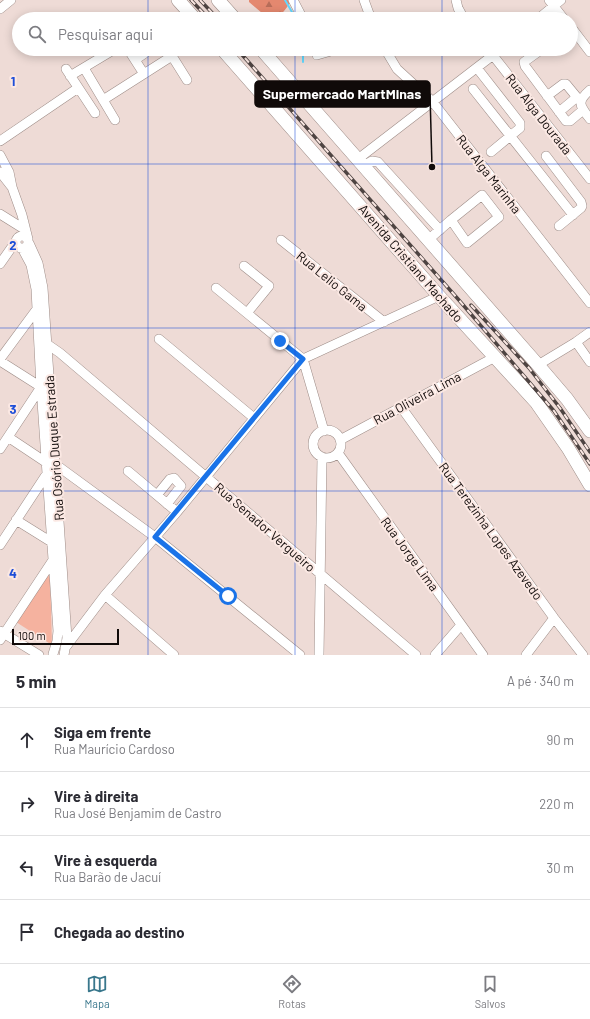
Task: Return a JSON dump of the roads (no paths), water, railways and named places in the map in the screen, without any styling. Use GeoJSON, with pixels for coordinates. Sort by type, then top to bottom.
{"type":"FeatureCollection","features":[{"type":"Feature","properties":{"kind":"highway"},"geometry":{"type":"LineString","coordinates":[[178,0],[189,12]]}},
{"type":"Feature","properties":{"kind":"highway"},"geometry":{"type":"LineString","coordinates":[[218,0],[229,12]]}},
{"type":"Feature","properties":{"kind":"highway","name":"Avenida Cristiano Machado"},"geometry":{"type":"LineString","coordinates":[[228,56],[439,296],[536,402],[568,448],[590,485]]}},
{"type":"Feature","properties":{"kind":"highway","name":"Avenida Cristiano Machado"},"geometry":{"type":"LineString","coordinates":[[267,56],[538,365],[567,399],[590,431]]}},
{"type":"Feature","properties":{"kind":"street"},"geometry":{"type":"LineString","coordinates":[[0,9],[11,0]]}},
{"type":"Feature","properties":{"kind":"street"},"geometry":{"type":"LineString","coordinates":[[292,0],[299,12]]}},
{"type":"Feature","properties":{"kind":"street"},"geometry":{"type":"LineString","coordinates":[[364,0],[368,12]]}},
{"type":"Feature","properties":{"kind":"street"},"geometry":{"type":"LineString","coordinates":[[456,0],[460,12]]}},
{"type":"Feature","properties":{"kind":"street"},"geometry":{"type":"LineString","coordinates":[[545,12],[555,2],[560,12]]}},
{"type":"Feature","properties":{"kind":"street"},"geometry":{"type":"LineString","coordinates":[[578,37],[590,52]]}},
{"type":"Feature","properties":{"kind":"street"},"geometry":{"type":"LineString","coordinates":[[95,113],[68,72],[84,68],[104,56]]}},
{"type":"Feature","properties":{"kind":"street"},"geometry":{"type":"LineString","coordinates":[[132,56],[144,74]]}},
{"type":"Feature","properties":{"kind":"street"},"geometry":{"type":"LineString","coordinates":[[135,60],[141,56]]}},
{"type":"Feature","properties":{"kind":"street"},"geometry":{"type":"LineString","coordinates":[[103,100],[172,56],[187,80]]}},
{"type":"Feature","properties":{"kind":"street","name":"Rua Alga Marinha"},"geometry":{"type":"LineString","coordinates":[[389,56],[397,70],[432,102],[590,303]]}},
{"type":"Feature","properties":{"kind":"street"},"geometry":{"type":"LineString","coordinates":[[361,162],[432,102],[477,68],[488,56]]}},
{"type":"Feature","properties":{"kind":"street","name":"Rua Alga Dourada"},"geometry":{"type":"LineString","coordinates":[[494,56],[590,179]]}},
{"type":"Feature","properties":{"kind":"street"},"geometry":{"type":"LineString","coordinates":[[532,56],[524,62],[524,64],[568,122],[570,122],[581,98],[590,90]]}},
{"type":"Feature","properties":{"kind":"street"},"geometry":{"type":"LineString","coordinates":[[84,68],[115,120]]}},
{"type":"Feature","properties":{"kind":"street"},"geometry":{"type":"LineString","coordinates":[[477,68],[520,123],[520,128],[491,152]]}},
{"type":"Feature","properties":{"kind":"street"},"geometry":{"type":"LineString","coordinates":[[547,96],[562,84],[566,84],[590,119]]}},
{"type":"Feature","properties":{"kind":"street"},"geometry":{"type":"LineString","coordinates":[[0,141],[78,88]]}},
{"type":"Feature","properties":{"kind":"street"},"geometry":{"type":"LineString","coordinates":[[474,89],[573,215]]}},
{"type":"Feature","properties":{"kind":"street"},"geometry":{"type":"LineString","coordinates":[[560,112],[580,103]]}},
{"type":"Feature","properties":{"kind":"street","name":"Rua Osório Duque Estrada"},"geometry":{"type":"LineString","coordinates":[[0,155],[9,172],[23,239],[31,264],[41,308],[49,466],[62,631],[57,641],[58,653]]}},
{"type":"Feature","properties":{"kind":"street"},"geometry":{"type":"LineString","coordinates":[[546,156],[581,202],[582,206],[559,226]]}},
{"type":"Feature","properties":{"kind":"street"},"geometry":{"type":"LineString","coordinates":[[361,162],[378,162],[440,230]]}},
{"type":"Feature","properties":{"kind":"street","name":"Rua Osório Duque Estrada"},"geometry":{"type":"LineString","coordinates":[[0,172],[12,187]]}},
{"type":"Feature","properties":{"kind":"street"},"geometry":{"type":"LineString","coordinates":[[428,240],[452,220],[482,195],[499,217],[468,243],[452,220]]}},
{"type":"Feature","properties":{"kind":"street"},"geometry":{"type":"LineString","coordinates":[[0,214],[23,239],[9,250],[0,264]]}},
{"type":"Feature","properties":{"kind":"street","name":"Rua Lelio Gama"},"geometry":{"type":"LineString","coordinates":[[281,240],[384,322]]}},
{"type":"Feature","properties":{"kind":"street"},"geometry":{"type":"LineString","coordinates":[[244,266],[269,286],[247,313]]}},
{"type":"Feature","properties":{"kind":"street"},"geometry":{"type":"LineString","coordinates":[[216,288],[303,359],[324,431]]}},
{"type":"Feature","properties":{"kind":"street"},"geometry":{"type":"LineString","coordinates":[[58,653],[303,359],[439,296]]}},
{"type":"Feature","properties":{"kind":"street"},"geometry":{"type":"LineString","coordinates":[[0,449],[45,386],[0,360],[41,308]]}},
{"type":"Feature","properties":{"kind":"street"},"geometry":{"type":"LineString","coordinates":[[538,365],[590,332]]}},
{"type":"Feature","properties":{"kind":"street"},"geometry":{"type":"LineString","coordinates":[[159,339],[254,418]]}},
{"type":"Feature","properties":{"kind":"street"},"geometry":{"type":"LineString","coordinates":[[576,342],[590,362]]}},
{"type":"Feature","properties":{"kind":"street","name":"Rua Senador Vergueiro"},"geometry":{"type":"LineString","coordinates":[[43,344],[206,476],[321,576],[416,655]]}},
{"type":"Feature","properties":{"kind":"street","name":"Rua Oliveira Lima"},"geometry":{"type":"LineString","coordinates":[[340,440],[495,357]]}},
{"type":"Feature","properties":{"kind":"street","name":"Rua Terezinha Lopes Azevedo"},"geometry":{"type":"LineString","coordinates":[[401,407],[554,618],[583,655]]}},
{"type":"Feature","properties":{"kind":"street"},"geometry":{"type":"LineString","coordinates":[[324,431],[332,431],[340,440],[338,453],[330,458],[322,457],[315,451],[313,443],[316,435],[324,431]]}},
{"type":"Feature","properties":{"kind":"street"},"geometry":{"type":"LineString","coordinates":[[8,437],[155,537],[300,655]]}},
{"type":"Feature","properties":{"kind":"street","name":"Rua Jorge Lima"},"geometry":{"type":"LineString","coordinates":[[338,453],[483,655]]}},
{"type":"Feature","properties":{"kind":"street"},"geometry":{"type":"LineString","coordinates":[[319,655],[322,457]]}},
{"type":"Feature","properties":{"kind":"street"},"geometry":{"type":"LineString","coordinates":[[0,545],[49,466]]}},
{"type":"Feature","properties":{"kind":"street"},"geometry":{"type":"LineString","coordinates":[[128,471],[177,512]]}},
{"type":"Feature","properties":{"kind":"street"},"geometry":{"type":"LineString","coordinates":[[157,495],[165,486],[175,494],[167,504]]}},
{"type":"Feature","properties":{"kind":"street"},"geometry":{"type":"LineString","coordinates":[[16,520],[56,542]]}},
{"type":"Feature","properties":{"kind":"street"},"geometry":{"type":"LineString","coordinates":[[39,655],[1,635],[57,560]]}},
{"type":"Feature","properties":{"kind":"street"},"geometry":{"type":"LineString","coordinates":[[105,595],[174,655]]}},
{"type":"Feature","properties":{"kind":"street"},"geometry":{"type":"LineString","coordinates":[[526,655],[554,618]]}},
{"type":"Feature","properties":{"kind":"street"},"geometry":{"type":"LineString","coordinates":[[435,655],[461,625]]}},
{"type":"Feature","properties":{"kind":"street"},"geometry":{"type":"LineString","coordinates":[[62,631],[79,629]]}},
{"type":"Feature","properties":{"kind":"waterway"},"geometry":{"type":"LineString","coordinates":[[285,0],[292,12]]}},
{"type":"Feature","properties":{"kind":"waterway"},"geometry":{"type":"LineString","coordinates":[[303,56],[303,62]]}},
{"type":"Feature","properties":{"kind":"railway"},"geometry":{"type":"LineString","coordinates":[[191,0],[202,12]]}},
{"type":"Feature","properties":{"kind":"railway"},"geometry":{"type":"LineString","coordinates":[[200,0],[211,12]]}},
{"type":"Feature","properties":{"kind":"railway"},"geometry":{"type":"LineString","coordinates":[[243,56],[458,299],[554,411],[590,464]]}},
{"type":"Feature","properties":{"kind":"railway"},"geometry":{"type":"LineString","coordinates":[[471,305],[529,368],[560,408],[590,452]]}},
{"type":"Feature","properties":{"kind":"place","name":"Supermercado MartMinas"},"geometry":{"type":"Point","coordinates":[432,167]}}]}
